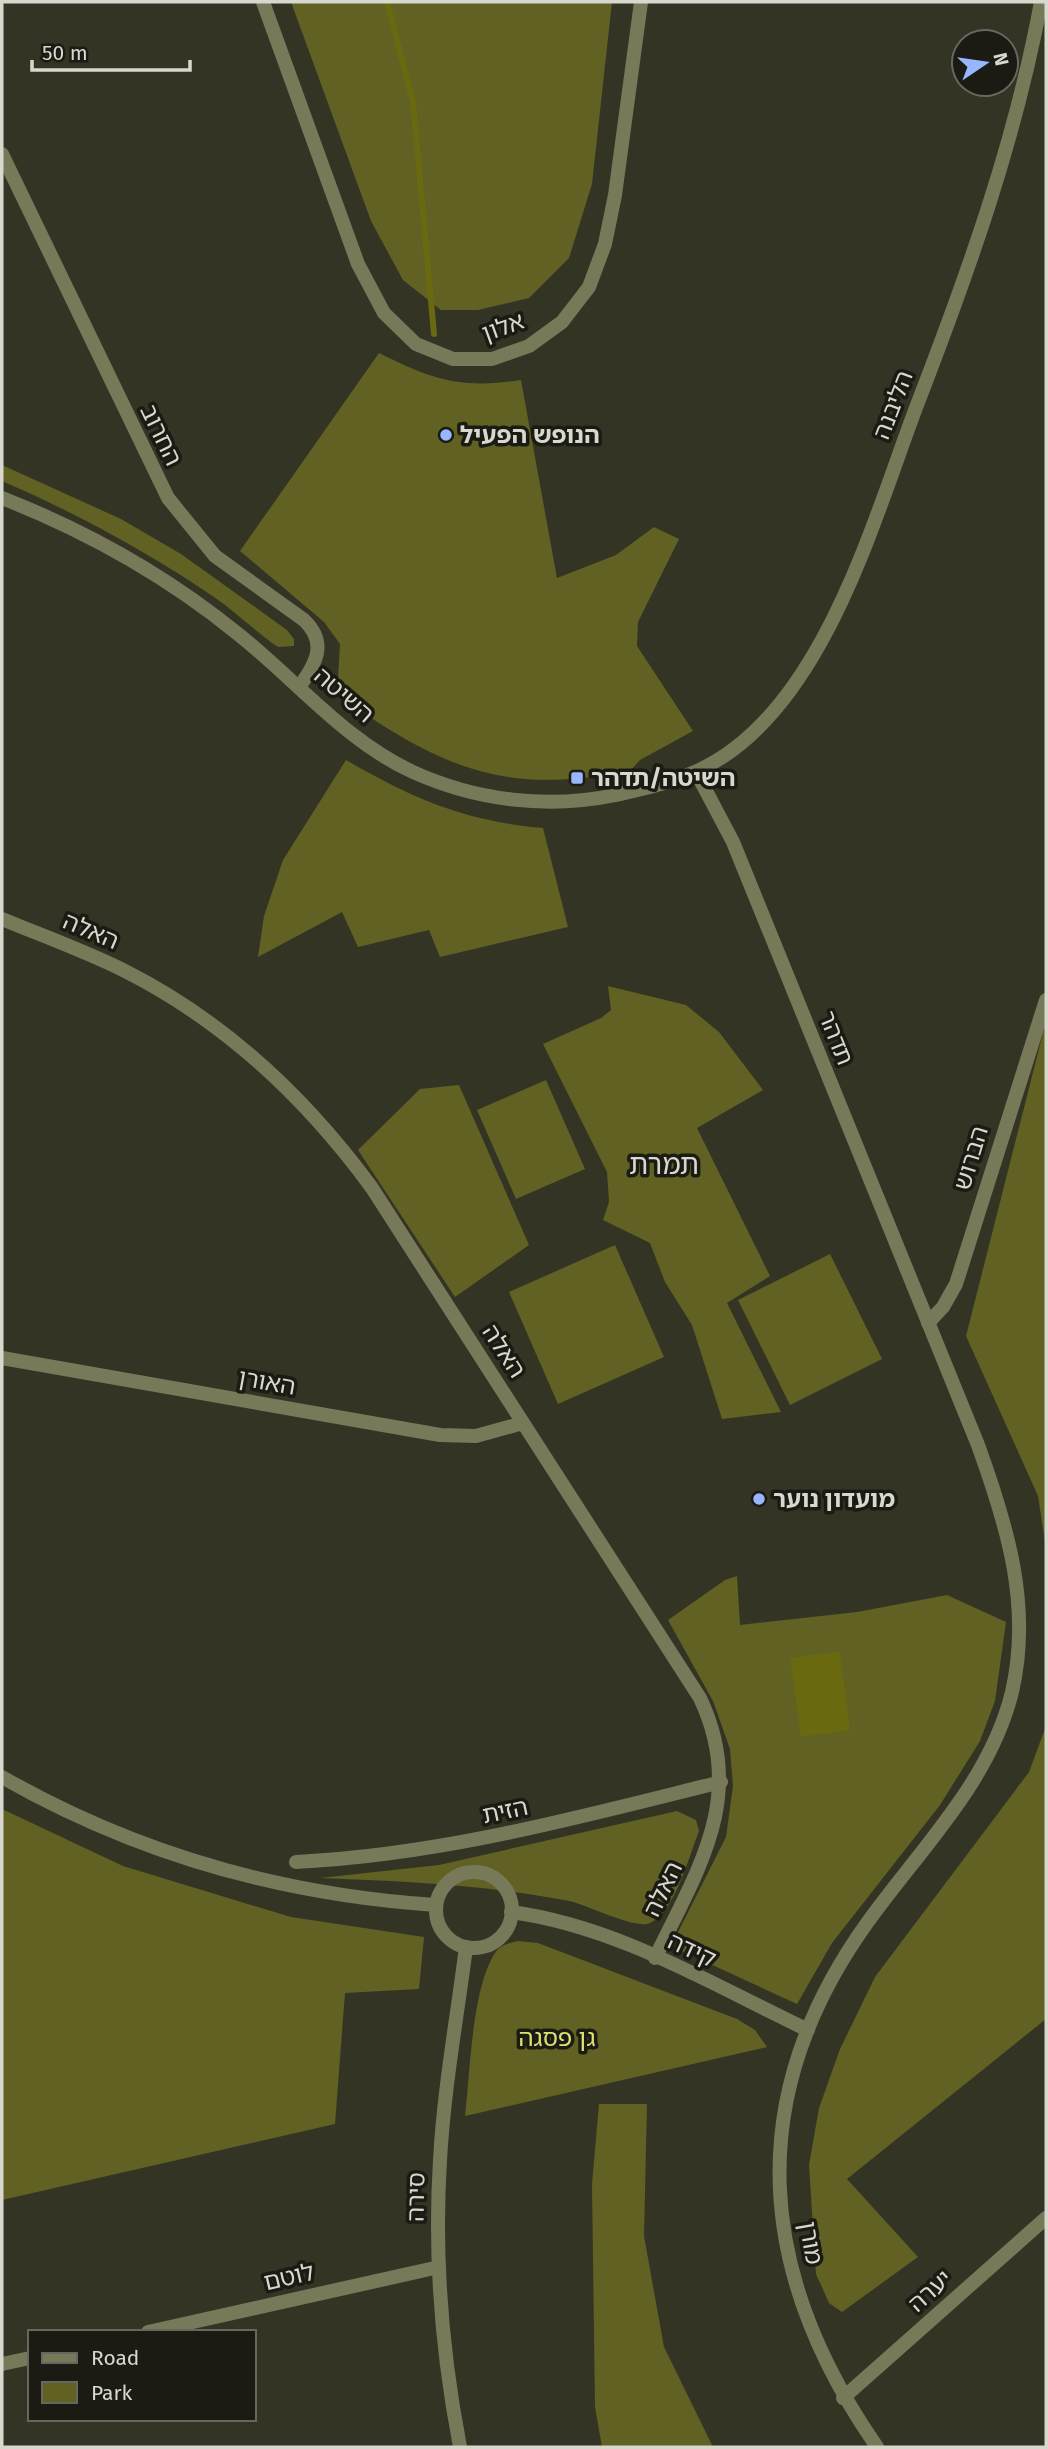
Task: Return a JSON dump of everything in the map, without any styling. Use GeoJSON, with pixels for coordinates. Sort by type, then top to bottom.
{"type":"FeatureCollection","features":[{"type":"Feature","properties":{"kind":"street","name":"אלון"},"geometry":{"type":"LineString","coordinates":[[263,2],[358,264],[384,313],[416,344],[453,359],[492,359],[529,346],[562,322],[589,287],[606,244],[615,195],[640,2]]}},
{"type":"Feature","properties":{"kind":"street","name":"הליבנה"},"geometry":{"type":"LineString","coordinates":[[696,772],[747,737],[776,707],[823,640],[845,595],[987,218],[1018,109],[1041,2]]}},
{"type":"Feature","properties":{"kind":"street","name":"החרוב"},"geometry":{"type":"LineString","coordinates":[[2,154],[169,498],[190,528],[215,556],[304,620],[316,633],[319,650],[316,660],[299,687]]}},
{"type":"Feature","properties":{"kind":"street","name":"השיטה"},"geometry":{"type":"LineString","coordinates":[[2,498],[76,531],[159,578],[235,631],[369,746],[411,771],[456,789],[501,799],[548,802],[596,799],[645,789],[696,772]]}},
{"type":"Feature","properties":{"kind":"street","name":"תדהר"},"geometry":{"type":"LineString","coordinates":[[696,772],[733,842],[999,1502],[1012,1554],[1019,1621],[1019,1649],[1012,1692],[998,1734],[978,1773],[867,1924],[827,1986],[808,2030]]}},
{"type":"Feature","properties":{"kind":"street","name":"האלה"},"geometry":{"type":"LineString","coordinates":[[2,919],[103,961],[168,995],[208,1021],[282,1082],[338,1142],[372,1188],[700,1698],[716,1741],[720,1782],[718,1810],[704,1858],[655,1958]]}},
{"type":"Feature","properties":{"kind":"street","name":"הברוש"},"geometry":{"type":"LineString","coordinates":[[928,1323],[943,1307],[956,1284],[1046,1000]]}},
{"type":"Feature","properties":{"kind":"street","name":"האורן"},"geometry":{"type":"LineString","coordinates":[[2,1358],[440,1435],[476,1436],[523,1423]]}},
{"type":"Feature","properties":{"kind":"street"},"geometry":{"type":"LineString","coordinates":[[2,1777],[80,1818],[140,1844],[260,1881],[324,1894],[436,1905]]}},
{"type":"Feature","properties":{"kind":"street","name":"הזית"},"geometry":{"type":"LineString","coordinates":[[296,1862],[390,1855],[471,1842],[720,1782]]}},
{"type":"Feature","properties":{"kind":"street"},"geometry":{"type":"LineString","coordinates":[[476,1871],[499,1881],[507,1891],[511,1912],[508,1927],[500,1937],[490,1944],[466,1947],[444,1934],[438,1923],[436,1905],[443,1887],[452,1878],[476,1871]]}},
{"type":"Feature","properties":{"kind":"street","name":"קידה"},"geometry":{"type":"LineString","coordinates":[[511,1912],[588,1930],[655,1958],[808,2030]]}},
{"type":"Feature","properties":{"kind":"street","name":"סירה"},"geometry":{"type":"LineString","coordinates":[[460,2447],[448,2373],[439,2267],[438,2214],[444,2108],[466,1947]]}},
{"type":"Feature","properties":{"kind":"street","name":"מורן"},"geometry":{"type":"LineString","coordinates":[[808,2030],[799,2051],[783,2118],[779,2187],[788,2258],[806,2316],[843,2398],[877,2447]]}},
{"type":"Feature","properties":{"kind":"street","name":"יערה"},"geometry":{"type":"LineString","coordinates":[[843,2398],[1046,2218]]}},
{"type":"Feature","properties":{"kind":"street","name":"לוטם"},"geometry":{"type":"LineString","coordinates":[[157,2330],[439,2267]]}},
{"type":"Feature","properties":{"kind":"street"},"geometry":{"type":"LineString","coordinates":[[2,2364],[28,2358]]}},
{"type":"Feature","properties":{"kind":"green space"},"geometry":{"type":"Polygon","coordinates":[[[291,2],[612,2],[592,184],[569,258],[529,298],[478,310],[441,310],[403,280],[371,221],[291,2]]]}},
{"type":"Feature","properties":{"kind":"green space"},"geometry":{"type":"Polygon","coordinates":[[[379,353],[415,370],[447,380],[500,383],[521,380],[557,578],[616,555],[654,527],[679,539],[638,622],[637,646],[693,731],[640,760],[631,770],[546,780],[509,777],[475,770],[442,757],[409,741],[337,695],[340,644],[324,622],[240,551],[379,353]]]}},
{"type":"Feature","properties":{"kind":"green space"},"geometry":{"type":"Polygon","coordinates":[[[2,465],[121,519],[181,554],[287,630],[294,639],[294,646],[278,647],[214,597],[163,564],[57,506],[2,481],[2,465]]]}},
{"type":"Feature","properties":{"kind":"green space"},"geometry":{"type":"Polygon","coordinates":[[[346,760],[394,786],[440,806],[488,820],[543,828],[568,927],[440,957],[429,930],[358,947],[342,912],[258,957],[264,916],[283,860],[346,760]]]}},
{"type":"Feature","properties":{"kind":"green space"},"geometry":{"type":"Polygon","coordinates":[[[608,986],[686,1005],[719,1032],[763,1090],[697,1128],[770,1276],[727,1303],[781,1412],[722,1419],[692,1325],[665,1282],[650,1243],[603,1220],[609,1202],[607,1172],[543,1044],[601,1018],[611,1010],[608,986]]]}},
{"type":"Feature","properties":{"kind":"green space"},"geometry":{"type":"Polygon","coordinates":[[[1046,1021],[1046,1548],[1038,1496],[966,1336],[1046,1021]]]}},
{"type":"Feature","properties":{"kind":"green space"},"geometry":{"type":"Polygon","coordinates":[[[546,1080],[585,1169],[516,1199],[477,1110],[546,1080]]]}},
{"type":"Feature","properties":{"kind":"green space"},"geometry":{"type":"Polygon","coordinates":[[[459,1085],[529,1245],[455,1297],[358,1150],[420,1089],[459,1085]]]}},
{"type":"Feature","properties":{"kind":"green space"},"geometry":{"type":"Polygon","coordinates":[[[615,1245],[664,1357],[558,1404],[509,1292],[615,1245]]]}},
{"type":"Feature","properties":{"kind":"green space"},"geometry":{"type":"Polygon","coordinates":[[[830,1254],[882,1359],[790,1405],[738,1300],[830,1254]]]}},
{"type":"Feature","properties":{"kind":"green space"},"geometry":{"type":"Polygon","coordinates":[[[737,1576],[740,1625],[857,1612],[947,1595],[1006,1622],[995,1701],[980,1741],[940,1805],[832,1943],[797,2004],[671,1946],[726,1837],[733,1786],[730,1749],[713,1701],[668,1620],[725,1580],[737,1576]]]}},
{"type":"Feature","properties":{"kind":"green space"},"geometry":{"type":"Polygon","coordinates":[[[1046,1726],[1046,2019],[847,2179],[918,2257],[842,2312],[829,2303],[816,2274],[809,2165],[819,2108],[840,2049],[875,1977],[1029,1772],[1046,1726]]]}},
{"type":"Feature","properties":{"kind":"green space"},"geometry":{"type":"Polygon","coordinates":[[[2,1809],[123,1866],[291,1917],[424,1937],[419,1989],[345,1993],[335,2124],[2,2200],[2,1809]]]}},
{"type":"Feature","properties":{"kind":"green space"},"geometry":{"type":"Polygon","coordinates":[[[677,1811],[696,1820],[699,1831],[674,1896],[659,1917],[650,1923],[634,1923],[569,1901],[508,1891],[414,1882],[320,1878],[439,1865],[677,1811]]]}},
{"type":"Feature","properties":{"kind":"green space","name":"גן פסגה"},"geometry":{"type":"Polygon","coordinates":[[[518,1941],[538,1943],[737,2019],[755,2030],[767,2047],[465,2116],[473,2032],[481,1987],[497,1950],[518,1941]]]}},
{"type":"Feature","properties":{"kind":"green space"},"geometry":{"type":"Polygon","coordinates":[[[599,2104],[647,2104],[644,2236],[664,2347],[713,2447],[602,2447],[595,2407],[592,2184],[599,2104]]]}},
{"type":"Feature","properties":{"kind":"shaded area"},"geometry":{"type":"Polygon","coordinates":[[[840,1651],[850,1730],[801,1737],[790,1658],[840,1651]]]}},
{"type":"Feature","properties":{"kind":"waterway"},"geometry":{"type":"LineString","coordinates":[[387,2],[413,102],[434,334]]}},
{"type":"Feature","properties":{"kind":"place","name":"הנופש הפעיל"},"geometry":{"type":"Point","coordinates":[446,435]}},
{"type":"Feature","properties":{"kind":"place","name":"השיטה/תדהר"},"geometry":{"type":"Point","coordinates":[577,778]}},
{"type":"Feature","properties":{"kind":"place","name":"מועדון נוער"},"geometry":{"type":"Point","coordinates":[759,1499]}},
{"type":"Feature","properties":{"kind":"district","name":"תמרת"},"geometry":{"type":"Point","coordinates":[664,1164]}}]}
